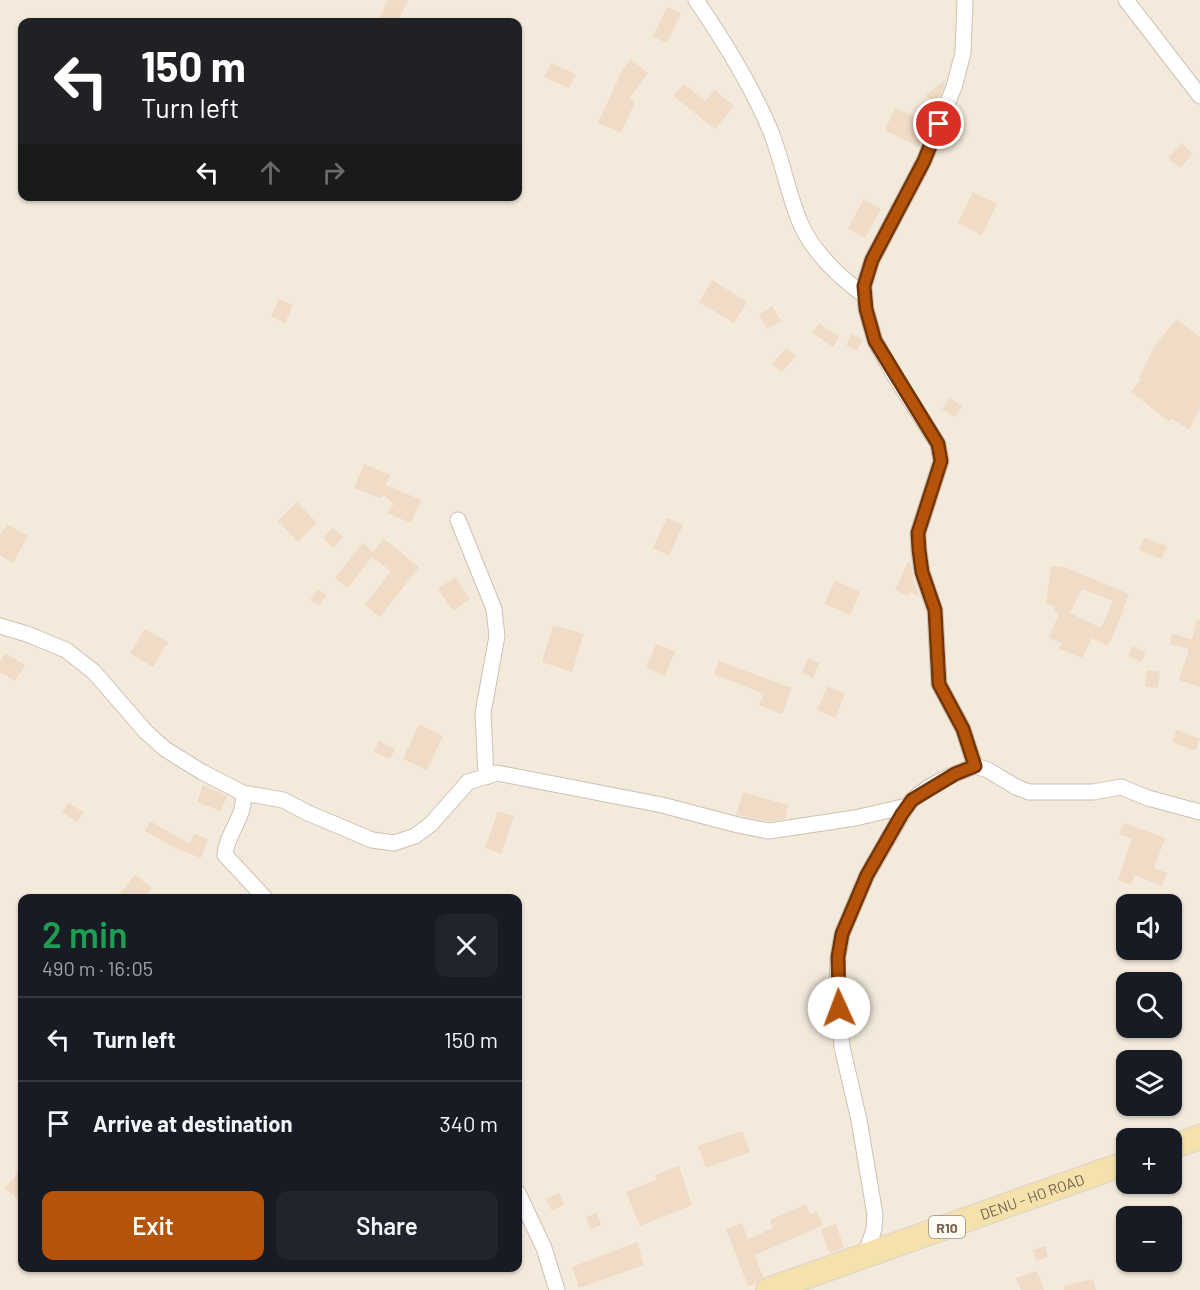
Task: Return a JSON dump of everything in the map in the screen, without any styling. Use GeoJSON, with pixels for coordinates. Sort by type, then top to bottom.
{"type":"FeatureCollection","features":[{"type":"Feature","properties":{"kind":"main road"},"geometry":{"type":"LineString","coordinates":[[1182,1144],[1199,1139]]}},
{"type":"Feature","properties":{"kind":"main road","name":"DENU - HO ROAD"},"geometry":{"type":"LineString","coordinates":[[780,1288],[1116,1167]]}},
{"type":"Feature","properties":{"kind":"street"},"geometry":{"type":"LineString","coordinates":[[696,0],[714,26],[771,132],[800,221],[811,244],[827,264],[865,296]]}},
{"type":"Feature","properties":{"kind":"street"},"geometry":{"type":"LineString","coordinates":[[964,0],[963,53],[954,87],[924,161],[872,260],[864,286],[866,309],[875,341],[938,444],[941,461],[918,533],[919,550],[922,572],[935,610],[939,684],[963,729],[975,766]]}},
{"type":"Feature","properties":{"kind":"street"},"geometry":{"type":"LineString","coordinates":[[1126,0],[1200,96]]}},
{"type":"Feature","properties":{"kind":"street"},"geometry":{"type":"LineString","coordinates":[[458,520],[494,609],[497,636],[483,713],[486,777]]}},
{"type":"Feature","properties":{"kind":"street"},"geometry":{"type":"LineString","coordinates":[[0,626],[66,650],[94,672],[146,732],[165,749],[202,772],[243,793],[283,800],[372,840],[394,843],[415,836],[431,824],[468,782],[497,773],[662,805],[769,831],[855,818],[908,806]]}},
{"type":"Feature","properties":{"kind":"street"},"geometry":{"type":"LineString","coordinates":[[865,1256],[874,1229],[875,1215],[859,1120],[842,1047],[837,989],[838,957],[842,934],[867,875],[912,800],[932,786],[975,766],[988,770],[1029,792],[1094,792],[1121,787],[1148,798],[1200,812]]}},
{"type":"Feature","properties":{"kind":"street"},"geometry":{"type":"LineString","coordinates":[[243,793],[242,809],[225,845],[225,855],[261,894]]}},
{"type":"Feature","properties":{"kind":"street"},"geometry":{"type":"LineString","coordinates":[[522,1201],[544,1248],[557,1290]]}},
{"type":"Feature","properties":{"kind":"shaded area"},"geometry":{"type":"Polygon","coordinates":[[[0,0],[1200,0],[1200,1290],[0,1290],[0,0]]]}},
{"type":"Feature","properties":{"kind":"building"},"geometry":{"type":"Polygon","coordinates":[[[388,0],[408,0],[400,18],[379,18],[388,0]]]}},
{"type":"Feature","properties":{"kind":"building"},"geometry":{"type":"Polygon","coordinates":[[[667,7],[681,13],[667,43],[653,37],[667,7]]]}},
{"type":"Feature","properties":{"kind":"building"},"geometry":{"type":"Polygon","coordinates":[[[631,59],[648,73],[629,99],[635,102],[621,133],[598,123],[618,76],[631,59]]]}},
{"type":"Feature","properties":{"kind":"building"},"geometry":{"type":"Polygon","coordinates":[[[551,63],[576,74],[569,88],[544,77],[551,63]]]}},
{"type":"Feature","properties":{"kind":"building"},"geometry":{"type":"Polygon","coordinates":[[[945,80],[945,84],[936,106],[926,95],[945,80]]]}},
{"type":"Feature","properties":{"kind":"building"},"geometry":{"type":"Polygon","coordinates":[[[684,84],[705,101],[715,90],[734,106],[715,129],[673,96],[684,84]]]}},
{"type":"Feature","properties":{"kind":"building"},"geometry":{"type":"Polygon","coordinates":[[[895,108],[929,123],[919,147],[885,130],[895,108]]]}},
{"type":"Feature","properties":{"kind":"building"},"geometry":{"type":"Polygon","coordinates":[[[1182,143],[1193,154],[1180,168],[1168,158],[1182,143]]]}},
{"type":"Feature","properties":{"kind":"building"},"geometry":{"type":"Polygon","coordinates":[[[973,192],[997,204],[982,235],[958,223],[973,192]]]}},
{"type":"Feature","properties":{"kind":"building"},"geometry":{"type":"Polygon","coordinates":[[[864,199],[881,209],[865,238],[848,228],[864,199]]]}},
{"type":"Feature","properties":{"kind":"building"},"geometry":{"type":"Polygon","coordinates":[[[712,280],[747,302],[734,323],[699,302],[712,280]]]}},
{"type":"Feature","properties":{"kind":"building"},"geometry":{"type":"Polygon","coordinates":[[[279,299],[293,305],[285,323],[271,316],[279,299]]]}},
{"type":"Feature","properties":{"kind":"building"},"geometry":{"type":"Polygon","coordinates":[[[772,306],[781,321],[767,329],[759,314],[772,306]]]}},
{"type":"Feature","properties":{"kind":"building"},"geometry":{"type":"Polygon","coordinates":[[[1177,319],[1200,337],[1200,409],[1189,429],[1171,419],[1169,421],[1131,392],[1141,379],[1139,378],[1155,345],[1177,319]]]}},
{"type":"Feature","properties":{"kind":"building"},"geometry":{"type":"Polygon","coordinates":[[[819,323],[839,337],[833,347],[813,333],[819,323]]]}},
{"type":"Feature","properties":{"kind":"building"},"geometry":{"type":"Polygon","coordinates":[[[852,334],[863,340],[857,351],[846,345],[852,334]]]}},
{"type":"Feature","properties":{"kind":"building"},"geometry":{"type":"Polygon","coordinates":[[[786,348],[796,356],[782,372],[772,364],[786,348]]]}},
{"type":"Feature","properties":{"kind":"building"},"geometry":{"type":"Polygon","coordinates":[[[949,398],[962,406],[955,417],[942,409],[949,398]]]}},
{"type":"Feature","properties":{"kind":"building"},"geometry":{"type":"Polygon","coordinates":[[[364,464],[390,475],[386,485],[421,500],[411,523],[387,513],[394,504],[383,495],[380,498],[354,488],[364,464]]]}},
{"type":"Feature","properties":{"kind":"building"},"geometry":{"type":"Polygon","coordinates":[[[297,502],[317,523],[298,542],[278,521],[297,502]]]}},
{"type":"Feature","properties":{"kind":"building"},"geometry":{"type":"Polygon","coordinates":[[[667,518],[683,525],[669,555],[653,548],[667,518]]]}},
{"type":"Feature","properties":{"kind":"building"},"geometry":{"type":"Polygon","coordinates":[[[7,524],[28,536],[13,563],[0,555],[0,535],[7,524]]]}},
{"type":"Feature","properties":{"kind":"building"},"geometry":{"type":"Polygon","coordinates":[[[333,528],[343,537],[333,548],[323,538],[333,528]]]}},
{"type":"Feature","properties":{"kind":"building"},"geometry":{"type":"Polygon","coordinates":[[[1144,538],[1167,546],[1162,559],[1139,550],[1144,538]]]}},
{"type":"Feature","properties":{"kind":"building"},"geometry":{"type":"Polygon","coordinates":[[[384,539],[419,567],[380,617],[365,605],[391,571],[372,557],[348,588],[335,578],[363,543],[373,552],[384,539]]]}},
{"type":"Feature","properties":{"kind":"building"},"geometry":{"type":"Polygon","coordinates":[[[908,562],[911,563],[914,582],[920,597],[910,592],[908,596],[895,590],[908,562]]]}},
{"type":"Feature","properties":{"kind":"building"},"geometry":{"type":"Polygon","coordinates":[[[1051,566],[1064,567],[1129,594],[1108,646],[1092,638],[1082,658],[1059,649],[1062,643],[1049,638],[1059,613],[1054,611],[1056,607],[1046,604],[1051,566]],[[1082,589],[1070,613],[1101,628],[1113,601],[1082,589]]]}},
{"type":"Feature","properties":{"kind":"building"},"geometry":{"type":"Polygon","coordinates":[[[455,577],[470,599],[453,611],[438,589],[455,577]]]}},
{"type":"Feature","properties":{"kind":"building"},"geometry":{"type":"Polygon","coordinates":[[[835,581],[860,592],[850,615],[824,604],[835,581]]]}},
{"type":"Feature","properties":{"kind":"building"},"geometry":{"type":"Polygon","coordinates":[[[318,589],[327,595],[319,606],[310,600],[318,589]]]}},
{"type":"Feature","properties":{"kind":"building"},"geometry":{"type":"Polygon","coordinates":[[[1197,620],[1200,621],[1200,687],[1179,680],[1189,649],[1170,644],[1172,634],[1192,639],[1197,620]]]}},
{"type":"Feature","properties":{"kind":"building"},"geometry":{"type":"Polygon","coordinates":[[[553,625],[584,634],[572,672],[542,662],[553,625]]]}},
{"type":"Feature","properties":{"kind":"building"},"geometry":{"type":"Polygon","coordinates":[[[145,629],[168,642],[153,667],[130,653],[145,629]]]}},
{"type":"Feature","properties":{"kind":"building"},"geometry":{"type":"Polygon","coordinates":[[[656,644],[675,652],[665,676],[646,668],[656,644]]]}},
{"type":"Feature","properties":{"kind":"building"},"geometry":{"type":"Polygon","coordinates":[[[1132,646],[1146,652],[1141,662],[1128,656],[1132,646]]]}},
{"type":"Feature","properties":{"kind":"building"},"geometry":{"type":"Polygon","coordinates":[[[5,653],[25,665],[15,681],[0,672],[0,662],[5,653]]]}},
{"type":"Feature","properties":{"kind":"building"},"geometry":{"type":"Polygon","coordinates":[[[808,658],[819,663],[813,678],[802,673],[808,658]]]}},
{"type":"Feature","properties":{"kind":"building"},"geometry":{"type":"Polygon","coordinates":[[[719,661],[792,688],[782,714],[759,705],[764,694],[714,674],[719,661]]]}},
{"type":"Feature","properties":{"kind":"building"},"geometry":{"type":"Polygon","coordinates":[[[1147,670],[1160,672],[1158,688],[1145,686],[1147,670]]]}},
{"type":"Feature","properties":{"kind":"building"},"geometry":{"type":"Polygon","coordinates":[[[828,686],[845,694],[835,718],[817,710],[828,686]]]}},
{"type":"Feature","properties":{"kind":"building"},"geometry":{"type":"Polygon","coordinates":[[[419,724],[443,736],[427,770],[403,759],[419,724]]]}},
{"type":"Feature","properties":{"kind":"building"},"geometry":{"type":"Polygon","coordinates":[[[1177,730],[1200,739],[1195,751],[1172,742],[1177,730]]]}},
{"type":"Feature","properties":{"kind":"building"},"geometry":{"type":"Polygon","coordinates":[[[379,741],[395,749],[390,759],[374,752],[379,741]]]}},
{"type":"Feature","properties":{"kind":"building"},"geometry":{"type":"Polygon","coordinates":[[[203,785],[227,796],[221,811],[197,802],[203,785]]]}},
{"type":"Feature","properties":{"kind":"building"},"geometry":{"type":"Polygon","coordinates":[[[743,792],[788,805],[785,819],[769,821],[736,815],[743,792]]]}},
{"type":"Feature","properties":{"kind":"building"},"geometry":{"type":"Polygon","coordinates":[[[69,803],[83,812],[77,822],[62,812],[69,803]]]}},
{"type":"Feature","properties":{"kind":"building"},"geometry":{"type":"Polygon","coordinates":[[[498,811],[514,816],[501,854],[485,848],[498,811]]]}},
{"type":"Feature","properties":{"kind":"building"},"geometry":{"type":"Polygon","coordinates":[[[150,821],[190,844],[194,834],[208,839],[201,858],[175,848],[145,831],[150,821]]]}},
{"type":"Feature","properties":{"kind":"building"},"geometry":{"type":"Polygon","coordinates":[[[1124,823],[1165,838],[1154,868],[1167,873],[1162,886],[1135,875],[1131,885],[1118,880],[1132,839],[1119,834],[1124,823]]]}},
{"type":"Feature","properties":{"kind":"building"},"geometry":{"type":"Polygon","coordinates":[[[135,875],[152,888],[147,894],[119,894],[135,875]]]}},
{"type":"Feature","properties":{"kind":"building"},"geometry":{"type":"Polygon","coordinates":[[[742,1131],[750,1152],[706,1168],[698,1146],[742,1131]]]}},
{"type":"Feature","properties":{"kind":"building"},"geometry":{"type":"Polygon","coordinates":[[[679,1166],[692,1205],[640,1226],[626,1192],[656,1180],[655,1175],[679,1166]]]}},
{"type":"Feature","properties":{"kind":"building"},"geometry":{"type":"Polygon","coordinates":[[[18,1173],[18,1199],[5,1188],[18,1173]]]}},
{"type":"Feature","properties":{"kind":"building"},"geometry":{"type":"Polygon","coordinates":[[[559,1193],[564,1205],[552,1211],[546,1199],[559,1193]]]}},
{"type":"Feature","properties":{"kind":"building"},"geometry":{"type":"Polygon","coordinates":[[[806,1204],[810,1215],[817,1212],[823,1225],[755,1255],[763,1277],[748,1286],[726,1229],[742,1223],[748,1239],[773,1228],[770,1220],[806,1204]]]}},
{"type":"Feature","properties":{"kind":"building"},"geometry":{"type":"Polygon","coordinates":[[[597,1213],[601,1225],[590,1229],[586,1217],[597,1213]]]}},
{"type":"Feature","properties":{"kind":"building"},"geometry":{"type":"Polygon","coordinates":[[[836,1224],[844,1248],[829,1253],[821,1229],[836,1224]]]}},
{"type":"Feature","properties":{"kind":"building"},"geometry":{"type":"Polygon","coordinates":[[[637,1242],[644,1265],[579,1288],[572,1267],[637,1242]]]}},
{"type":"Feature","properties":{"kind":"building"},"geometry":{"type":"Polygon","coordinates":[[[1045,1246],[1048,1257],[1036,1261],[1033,1250],[1045,1246]]]}},
{"type":"Feature","properties":{"kind":"building"},"geometry":{"type":"Polygon","coordinates":[[[1037,1271],[1044,1290],[1021,1290],[1016,1278],[1037,1271]]]}},
{"type":"Feature","properties":{"kind":"building"},"geometry":{"type":"Polygon","coordinates":[[[1093,1279],[1096,1290],[1064,1290],[1064,1286],[1093,1279]]]}},
{"type":"Feature","properties":{"kind":"route"},"geometry":{"type":"LineString","coordinates":[[839,1008],[838,957],[842,934],[867,875],[912,800],[932,786],[975,766],[963,729],[939,684],[935,610],[922,572],[919,550],[918,533],[941,461],[938,444],[875,341],[866,309],[864,286],[872,260],[924,161],[939,124]]}}]}
